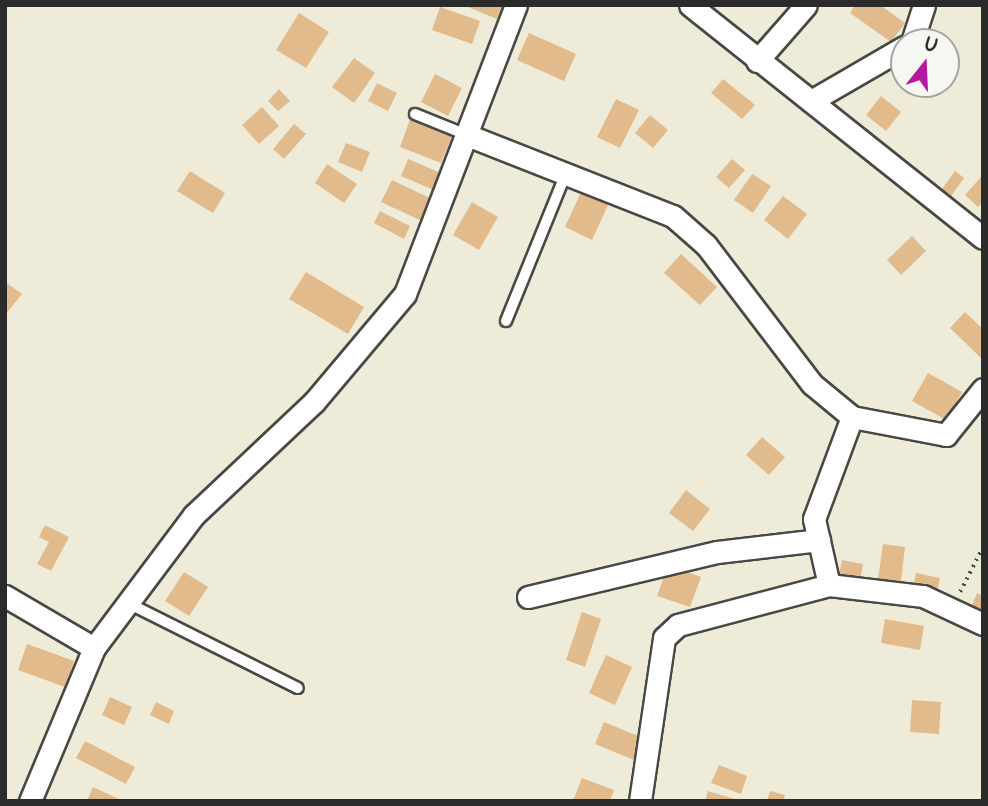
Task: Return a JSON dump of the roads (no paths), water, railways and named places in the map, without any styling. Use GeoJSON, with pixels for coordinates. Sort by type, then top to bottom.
{"type":"FeatureCollection","features":[{"type":"Feature","properties":{"kind":"street"},"geometry":{"type":"LineString","coordinates":[[30,801],[94,648],[126,602],[194,515],[314,401],[405,294],[516,5]]}},
{"type":"Feature","properties":{"kind":"street"},"geometry":{"type":"LineString","coordinates":[[690,5],[757,61],[983,238]]}},
{"type":"Feature","properties":{"kind":"street"},"geometry":{"type":"LineString","coordinates":[[757,61],[806,5]]}},
{"type":"Feature","properties":{"kind":"street"},"geometry":{"type":"LineString","coordinates":[[917,28],[924,5]]}},
{"type":"Feature","properties":{"kind":"street"},"geometry":{"type":"LineString","coordinates":[[811,101],[890,55]]}},
{"type":"Feature","properties":{"kind":"street"},"geometry":{"type":"LineString","coordinates":[[467,135],[565,176],[652,205],[691,230],[812,384],[852,417],[946,435],[983,389]]}},
{"type":"Feature","properties":{"kind":"street"},"geometry":{"type":"LineString","coordinates":[[829,585],[814,519],[821,492],[852,417]]}},
{"type":"Feature","properties":{"kind":"street"},"geometry":{"type":"LineString","coordinates":[[528,597],[717,552],[819,540]]}},
{"type":"Feature","properties":{"kind":"street"},"geometry":{"type":"LineString","coordinates":[[640,801],[664,638],[678,625],[829,585],[923,596],[983,624]]}},
{"type":"Feature","properties":{"kind":"street"},"geometry":{"type":"LineString","coordinates":[[5,596],[94,648]]}},
{"type":"Feature","properties":{"kind":"lane"},"geometry":{"type":"LineString","coordinates":[[415,114],[467,135]]}},
{"type":"Feature","properties":{"kind":"lane"},"geometry":{"type":"LineString","coordinates":[[506,321],[565,176]]}},
{"type":"Feature","properties":{"kind":"lane"},"geometry":{"type":"LineString","coordinates":[[126,602],[298,688]]}}]}
